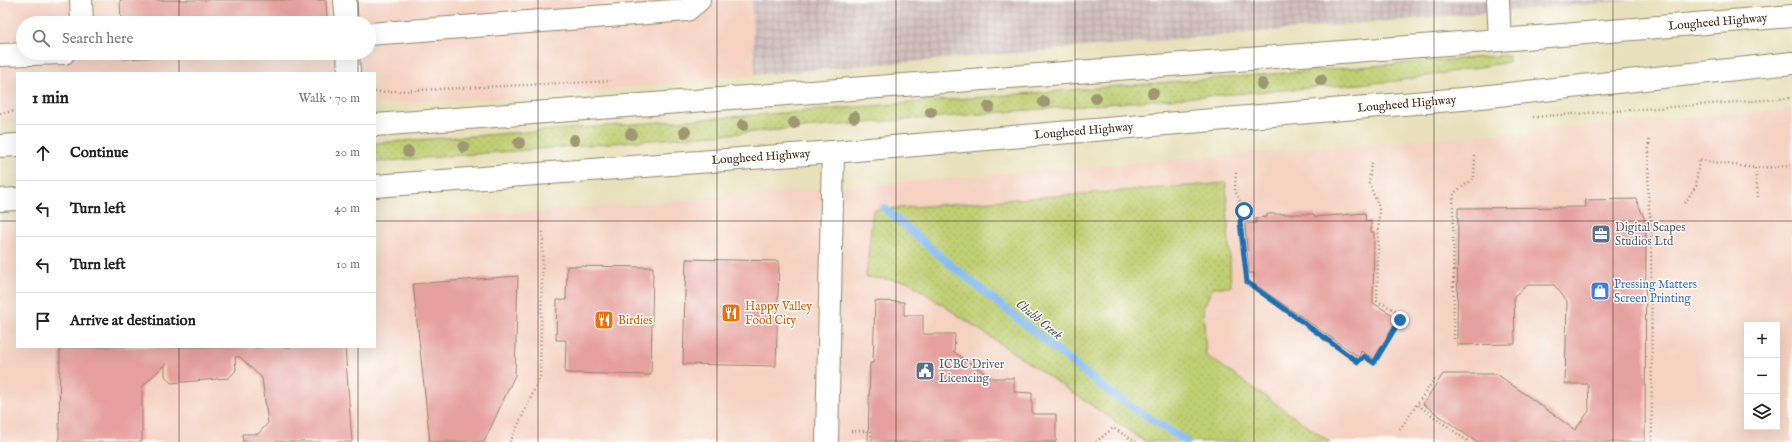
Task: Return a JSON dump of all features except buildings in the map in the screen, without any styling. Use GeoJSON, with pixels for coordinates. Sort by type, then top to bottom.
{"type":"FeatureCollection","features":[{"type":"Feature","properties":{"kind":"main road"},"geometry":{"type":"LineString","coordinates":[[81,0],[82,16]]}},
{"type":"Feature","properties":{"kind":"main road"},"geometry":{"type":"LineString","coordinates":[[345,0],[346,16]]}},
{"type":"Feature","properties":{"kind":"main road"},"geometry":{"type":"LineString","coordinates":[[376,33],[687,10],[699,0]]}},
{"type":"Feature","properties":{"kind":"main road"},"geometry":{"type":"LineString","coordinates":[[1498,0],[1500,40]]}},
{"type":"Feature","properties":{"kind":"main road","name":"Lougheed Highway"},"geometry":{"type":"LineString","coordinates":[[376,125],[1500,40],[1792,16]]}},
{"type":"Feature","properties":{"kind":"main road"},"geometry":{"type":"LineString","coordinates":[[0,55],[16,54]]}},
{"type":"Feature","properties":{"kind":"main road"},"geometry":{"type":"LineString","coordinates":[[348,60],[349,72]]}},
{"type":"Feature","properties":{"kind":"main road","name":"Lougheed Highway"},"geometry":{"type":"LineString","coordinates":[[376,186],[833,152],[1462,99],[1792,63]]}},
{"type":"Feature","properties":{"kind":"main road"},"geometry":{"type":"LineString","coordinates":[[0,146],[16,145]]}},
{"type":"Feature","properties":{"kind":"main road"},"geometry":{"type":"LineString","coordinates":[[827,442],[833,152]]}},
{"type":"Feature","properties":{"kind":"main road"},"geometry":{"type":"LineString","coordinates":[[0,200],[16,199]]}},
{"type":"Feature","properties":{"kind":"path"},"geometry":{"type":"LineString","coordinates":[[376,92],[614,81]]}},
{"type":"Feature","properties":{"kind":"path"},"geometry":{"type":"LineString","coordinates":[[1528,118],[1792,98]]}},
{"type":"Feature","properties":{"kind":"path"},"geometry":{"type":"LineString","coordinates":[[0,113],[16,111]]}},
{"type":"Feature","properties":{"kind":"path"},"geometry":{"type":"LineString","coordinates":[[1649,140],[1648,194],[1651,227],[1652,442]]}},
{"type":"Feature","properties":{"kind":"path"},"geometry":{"type":"LineString","coordinates":[[1454,339],[1454,193],[1474,178],[1475,154]]}},
{"type":"Feature","properties":{"kind":"path"},"geometry":{"type":"LineString","coordinates":[[1685,203],[1696,186],[1699,160],[1755,168],[1792,166]]}},
{"type":"Feature","properties":{"kind":"path"},"geometry":{"type":"LineString","coordinates":[[1236,173],[1235,190],[1244,211],[1240,222],[1247,282],[1358,362],[1364,356],[1374,363],[1400,320],[1400,313],[1377,301],[1379,207],[1369,183],[1371,162]]}},
{"type":"Feature","properties":{"kind":"path"},"geometry":{"type":"LineString","coordinates":[[1755,168],[1758,197]]}},
{"type":"Feature","properties":{"kind":"path"},"geometry":{"type":"LineString","coordinates":[[510,442],[540,378],[543,229]]}},
{"type":"Feature","properties":{"kind":"path"},"geometry":{"type":"LineString","coordinates":[[1400,429],[1436,377]]}},
{"type":"Feature","properties":{"kind":"path"},"geometry":{"type":"LineString","coordinates":[[1418,405],[1469,442]]}},
{"type":"Feature","properties":{"kind":"path"},"geometry":{"type":"LineString","coordinates":[[1096,442],[1113,428],[1136,442]]}},
{"type":"Feature","properties":{"kind":"path"},"geometry":{"type":"LineString","coordinates":[[851,431],[871,431],[872,442]]}},
{"type":"Feature","properties":{"kind":"shaded area"},"geometry":{"type":"Polygon","coordinates":[[[0,0],[751,0],[755,75],[544,96],[376,104],[376,72],[16,72],[16,121],[0,122],[0,0]]]}},
{"type":"Feature","properties":{"kind":"shaded area"},"geometry":{"type":"Polygon","coordinates":[[[751,0],[1638,0],[755,75],[751,0]]]}},
{"type":"Feature","properties":{"kind":"shaded area"},"geometry":{"type":"Polygon","coordinates":[[[1792,109],[1792,442],[0,442],[0,224],[16,224],[16,348],[376,348],[376,217],[534,212],[1792,109]]]}},
{"type":"Feature","properties":{"kind":"green space"},"geometry":{"type":"Polygon","coordinates":[[[1509,55],[1509,62],[1397,81],[376,162],[376,143],[770,114],[1509,55]]]}},
{"type":"Feature","properties":{"kind":"green space"},"geometry":{"type":"Polygon","coordinates":[[[1226,183],[1231,287],[1213,287],[1203,308],[1206,355],[1330,442],[1146,442],[907,281],[866,277],[873,210],[1226,183]]]}},
{"type":"Feature","properties":{"kind":"waterway","name":"Chubb Creek"},"geometry":{"type":"LineString","coordinates":[[884,208],[941,257],[1110,393],[1187,442]]}},
{"type":"Feature","properties":{"kind":"place","name":"Digital Scapes Studios Ltd"},"geometry":{"type":"Point","coordinates":[1601,234]}},
{"type":"Feature","properties":{"kind":"place","name":"Pressing Matters Screen Printing"},"geometry":{"type":"Point","coordinates":[1600,291]}},
{"type":"Feature","properties":{"kind":"place","name":"Happy Valley Food City"},"geometry":{"type":"Point","coordinates":[731,313]}},
{"type":"Feature","properties":{"kind":"place","name":"Birdies"},"geometry":{"type":"Point","coordinates":[604,320]}},
{"type":"Feature","properties":{"kind":"place","name":"ICBC Driver Licencing"},"geometry":{"type":"Point","coordinates":[925,371]}},
{"type":"Feature","properties":{"kind":"route"},"geometry":{"type":"LineString","coordinates":[[1244,211],[1240,222],[1247,282],[1358,362],[1364,356],[1374,363],[1400,320]]}}]}
